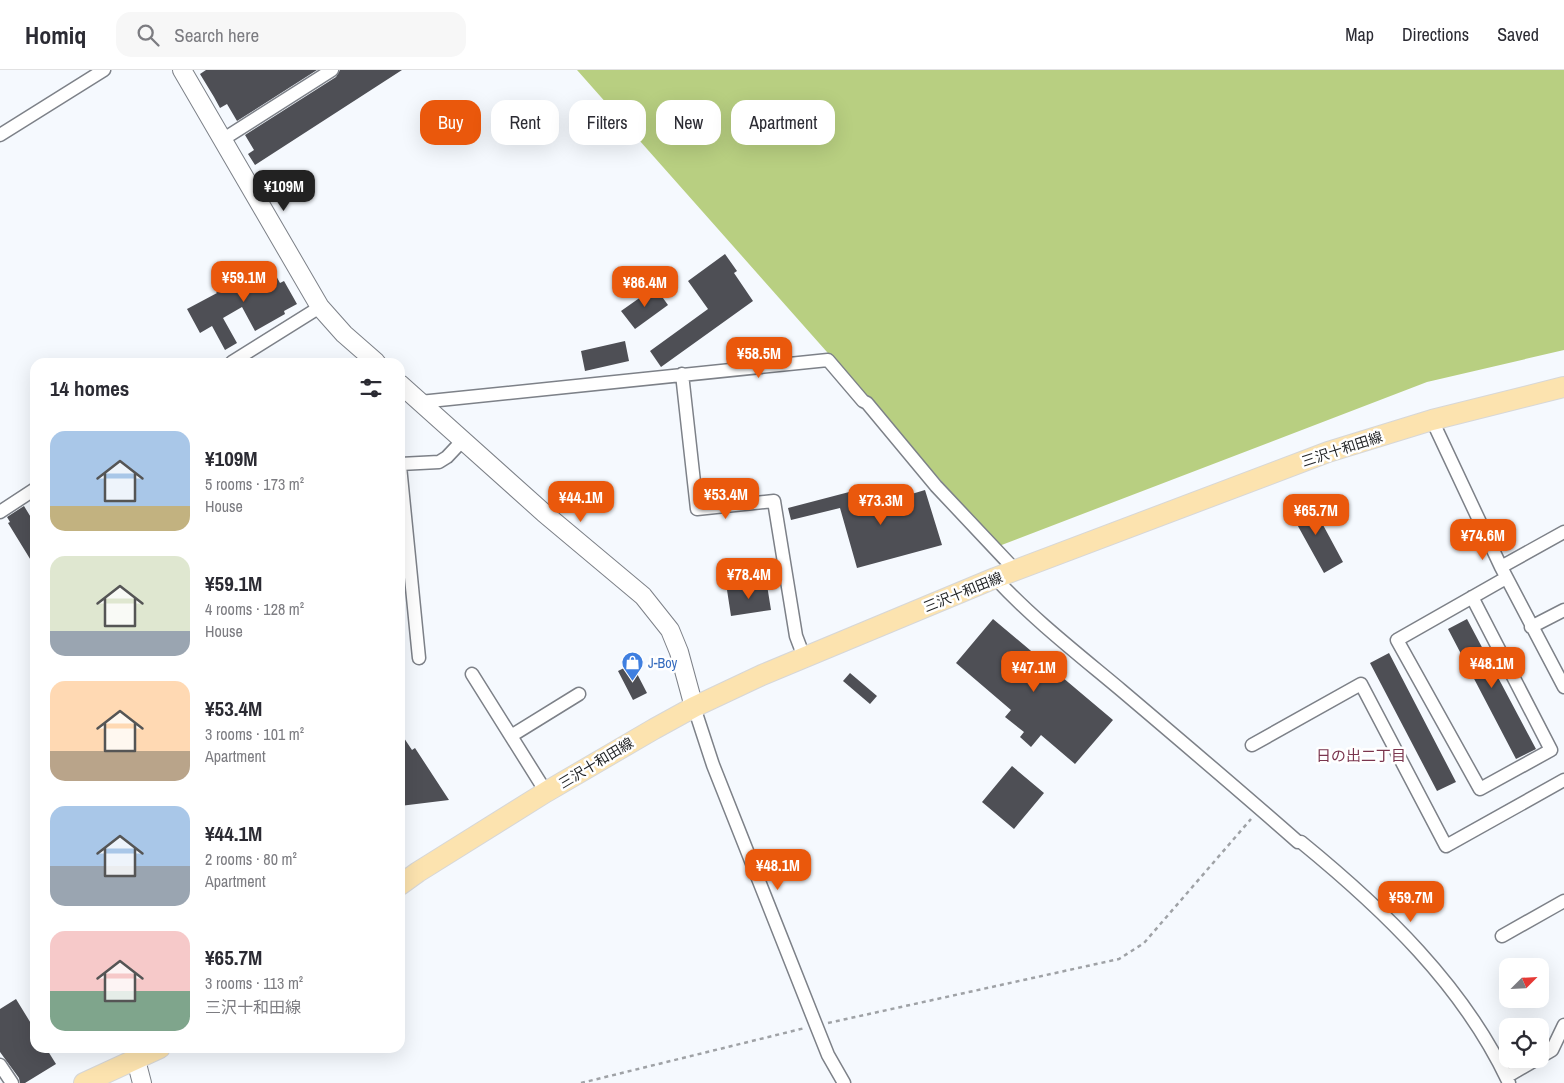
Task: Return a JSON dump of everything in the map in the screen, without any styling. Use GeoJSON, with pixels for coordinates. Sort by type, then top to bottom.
{"type":"FeatureCollection","features":[{"type":"Feature","properties":{"kind":"main road","name":"三沢十和田線"},"geometry":{"type":"LineString","coordinates":[[405,881],[546,792],[694,707],[804,657],[995,578],[1328,452],[1432,420],[1564,387]]}},
{"type":"Feature","properties":{"kind":"main road"},"geometry":{"type":"LineString","coordinates":[[84,1083],[150,1053]]}},
{"type":"Feature","properties":{"kind":"street"},"geometry":{"type":"LineString","coordinates":[[0,135],[104,70]]}},
{"type":"Feature","properties":{"kind":"street"},"geometry":{"type":"LineString","coordinates":[[182,70],[320,306],[344,334],[371,358]]}},
{"type":"Feature","properties":{"kind":"street"},"geometry":{"type":"LineString","coordinates":[[222,140],[332,70]]}},
{"type":"Feature","properties":{"kind":"street"},"geometry":{"type":"LineString","coordinates":[[238,358],[320,306]]}},
{"type":"Feature","properties":{"kind":"street"},"geometry":{"type":"LineString","coordinates":[[420,402],[828,360],[863,401],[867,402],[936,486],[1016,570]]}},
{"type":"Feature","properties":{"kind":"street"},"geometry":{"type":"LineString","coordinates":[[682,374],[697,509],[774,500],[796,636],[804,657]]}},
{"type":"Feature","properties":{"kind":"street"},"geometry":{"type":"LineString","coordinates":[[405,388],[544,513],[643,596],[670,630],[679,652],[713,765],[828,1055],[844,1083]]}},
{"type":"Feature","properties":{"kind":"street"},"geometry":{"type":"LineString","coordinates":[[1432,420],[1503,573],[1564,687]]}},
{"type":"Feature","properties":{"kind":"street"},"geometry":{"type":"LineString","coordinates":[[405,465],[439,462],[447,457],[463,440]]}},
{"type":"Feature","properties":{"kind":"street"},"geometry":{"type":"LineString","coordinates":[[0,512],[30,492]]}},
{"type":"Feature","properties":{"kind":"street"},"geometry":{"type":"LineString","coordinates":[[405,516],[419,658]]}},
{"type":"Feature","properties":{"kind":"street"},"geometry":{"type":"LineString","coordinates":[[1472,598],[1551,750],[1480,789],[1397,640],[1472,598],[1503,573],[1564,532]]}},
{"type":"Feature","properties":{"kind":"street"},"geometry":{"type":"LineString","coordinates":[[995,578],[1027,610],[1298,842],[1301,842],[1344,877],[1396,927],[1466,1009],[1495,1053],[1507,1080],[1524,1068]]}},
{"type":"Feature","properties":{"kind":"street"},"geometry":{"type":"LineString","coordinates":[[1531,628],[1564,610]]}},
{"type":"Feature","properties":{"kind":"street"},"geometry":{"type":"LineString","coordinates":[[472,674],[546,792]]}},
{"type":"Feature","properties":{"kind":"street"},"geometry":{"type":"LineString","coordinates":[[1252,745],[1361,684],[1446,846],[1564,780]]}},
{"type":"Feature","properties":{"kind":"street"},"geometry":{"type":"LineString","coordinates":[[511,736],[579,694]]}},
{"type":"Feature","properties":{"kind":"street"},"geometry":{"type":"LineString","coordinates":[[1502,936],[1564,902]]}},
{"type":"Feature","properties":{"kind":"street"},"geometry":{"type":"LineString","coordinates":[[1549,1052],[1552,1050],[1564,1025]]}},
{"type":"Feature","properties":{"kind":"street"},"geometry":{"type":"LineString","coordinates":[[136,1060],[142,1083]]}},
{"type":"Feature","properties":{"kind":"street"},"geometry":{"type":"LineString","coordinates":[[0,1065],[12,1083]]}},
{"type":"Feature","properties":{"kind":"path"},"geometry":{"type":"LineString","coordinates":[[581,1083],[816,1025],[1119,959],[1144,943],[1260,808]]}},
{"type":"Feature","properties":{"kind":"green space"},"geometry":{"type":"Polygon","coordinates":[[[577,70],[1564,70],[1564,350],[1427,382],[999,546],[643,145],[646,145],[646,100],[604,100],[577,70]]]}},
{"type":"Feature","properties":{"kind":"building"},"geometry":{"type":"Polygon","coordinates":[[[206,70],[317,70],[237,121],[227,104],[220,108],[200,74],[206,70]]]}},
{"type":"Feature","properties":{"kind":"building"},"geometry":{"type":"Polygon","coordinates":[[[340,70],[402,70],[255,165],[248,154],[254,150],[245,135],[336,77],[340,70]]]}},
{"type":"Feature","properties":{"kind":"building"},"geometry":{"type":"Polygon","coordinates":[[[725,254],[737,271],[734,273],[753,301],[661,367],[650,351],[708,309],[688,281],[725,254]]]}},
{"type":"Feature","properties":{"kind":"building"},"geometry":{"type":"Polygon","coordinates":[[[268,261],[280,283],[284,281],[297,304],[284,311],[285,314],[255,331],[242,307],[223,318],[237,343],[225,350],[212,326],[200,333],[187,309],[246,276],[245,273],[268,261]]]}},
{"type":"Feature","properties":{"kind":"building"},"geometry":{"type":"Polygon","coordinates":[[[655,287],[668,305],[635,329],[621,311],[655,287]]]}},
{"type":"Feature","properties":{"kind":"building"},"geometry":{"type":"Polygon","coordinates":[[[625,341],[629,361],[585,371],[581,351],[625,341]]]}},
{"type":"Feature","properties":{"kind":"building"},"geometry":{"type":"Polygon","coordinates":[[[925,490],[942,545],[857,568],[840,508],[791,520],[788,508],[853,491],[858,510],[925,490]]]}},
{"type":"Feature","properties":{"kind":"building"},"geometry":{"type":"Polygon","coordinates":[[[1309,499],[1343,562],[1324,573],[1289,510],[1309,499]]]}},
{"type":"Feature","properties":{"kind":"building"},"geometry":{"type":"Polygon","coordinates":[[[24,506],[30,516],[30,559],[8,523],[10,522],[7,517],[24,506]]]}},
{"type":"Feature","properties":{"kind":"building"},"geometry":{"type":"Polygon","coordinates":[[[767,585],[771,610],[731,616],[727,590],[767,585]]]}},
{"type":"Feature","properties":{"kind":"building"},"geometry":{"type":"Polygon","coordinates":[[[993,619],[1113,720],[1075,764],[1041,735],[1031,747],[1020,737],[1024,732],[1005,717],[1011,710],[956,663],[993,619]]]}},
{"type":"Feature","properties":{"kind":"building"},"geometry":{"type":"Polygon","coordinates":[[[1467,619],[1536,749],[1516,759],[1448,629],[1467,619]]]}},
{"type":"Feature","properties":{"kind":"building"},"geometry":{"type":"Polygon","coordinates":[[[1389,653],[1456,782],[1437,791],[1370,663],[1389,653]]]}},
{"type":"Feature","properties":{"kind":"building","name":"J-Boy"},"geometry":{"type":"Polygon","coordinates":[[[632,664],[647,693],[633,700],[618,671],[632,664]]]}},
{"type":"Feature","properties":{"kind":"building"},"geometry":{"type":"Polygon","coordinates":[[[850,673],[877,696],[870,704],[843,681],[850,673]]]}},
{"type":"Feature","properties":{"kind":"building"},"geometry":{"type":"Polygon","coordinates":[[[405,740],[412,750],[415,748],[449,800],[405,805],[405,740]]]}},
{"type":"Feature","properties":{"kind":"building"},"geometry":{"type":"Polygon","coordinates":[[[1012,766],[1044,793],[1014,829],[982,802],[1012,766]]]}},
{"type":"Feature","properties":{"kind":"building"},"geometry":{"type":"Polygon","coordinates":[[[16,999],[30,1022],[30,1053],[49,1053],[56,1064],[25,1083],[20,1083],[19,1078],[0,1052],[0,1009],[16,999]]]}},
{"type":"Feature","properties":{"kind":"place","name":"J-Boy"},"geometry":{"type":"Point","coordinates":[632,682]}},
{"type":"Feature","properties":{"kind":"district","name":"日の出二丁目"},"geometry":{"type":"Point","coordinates":[1361,755]}}]}
